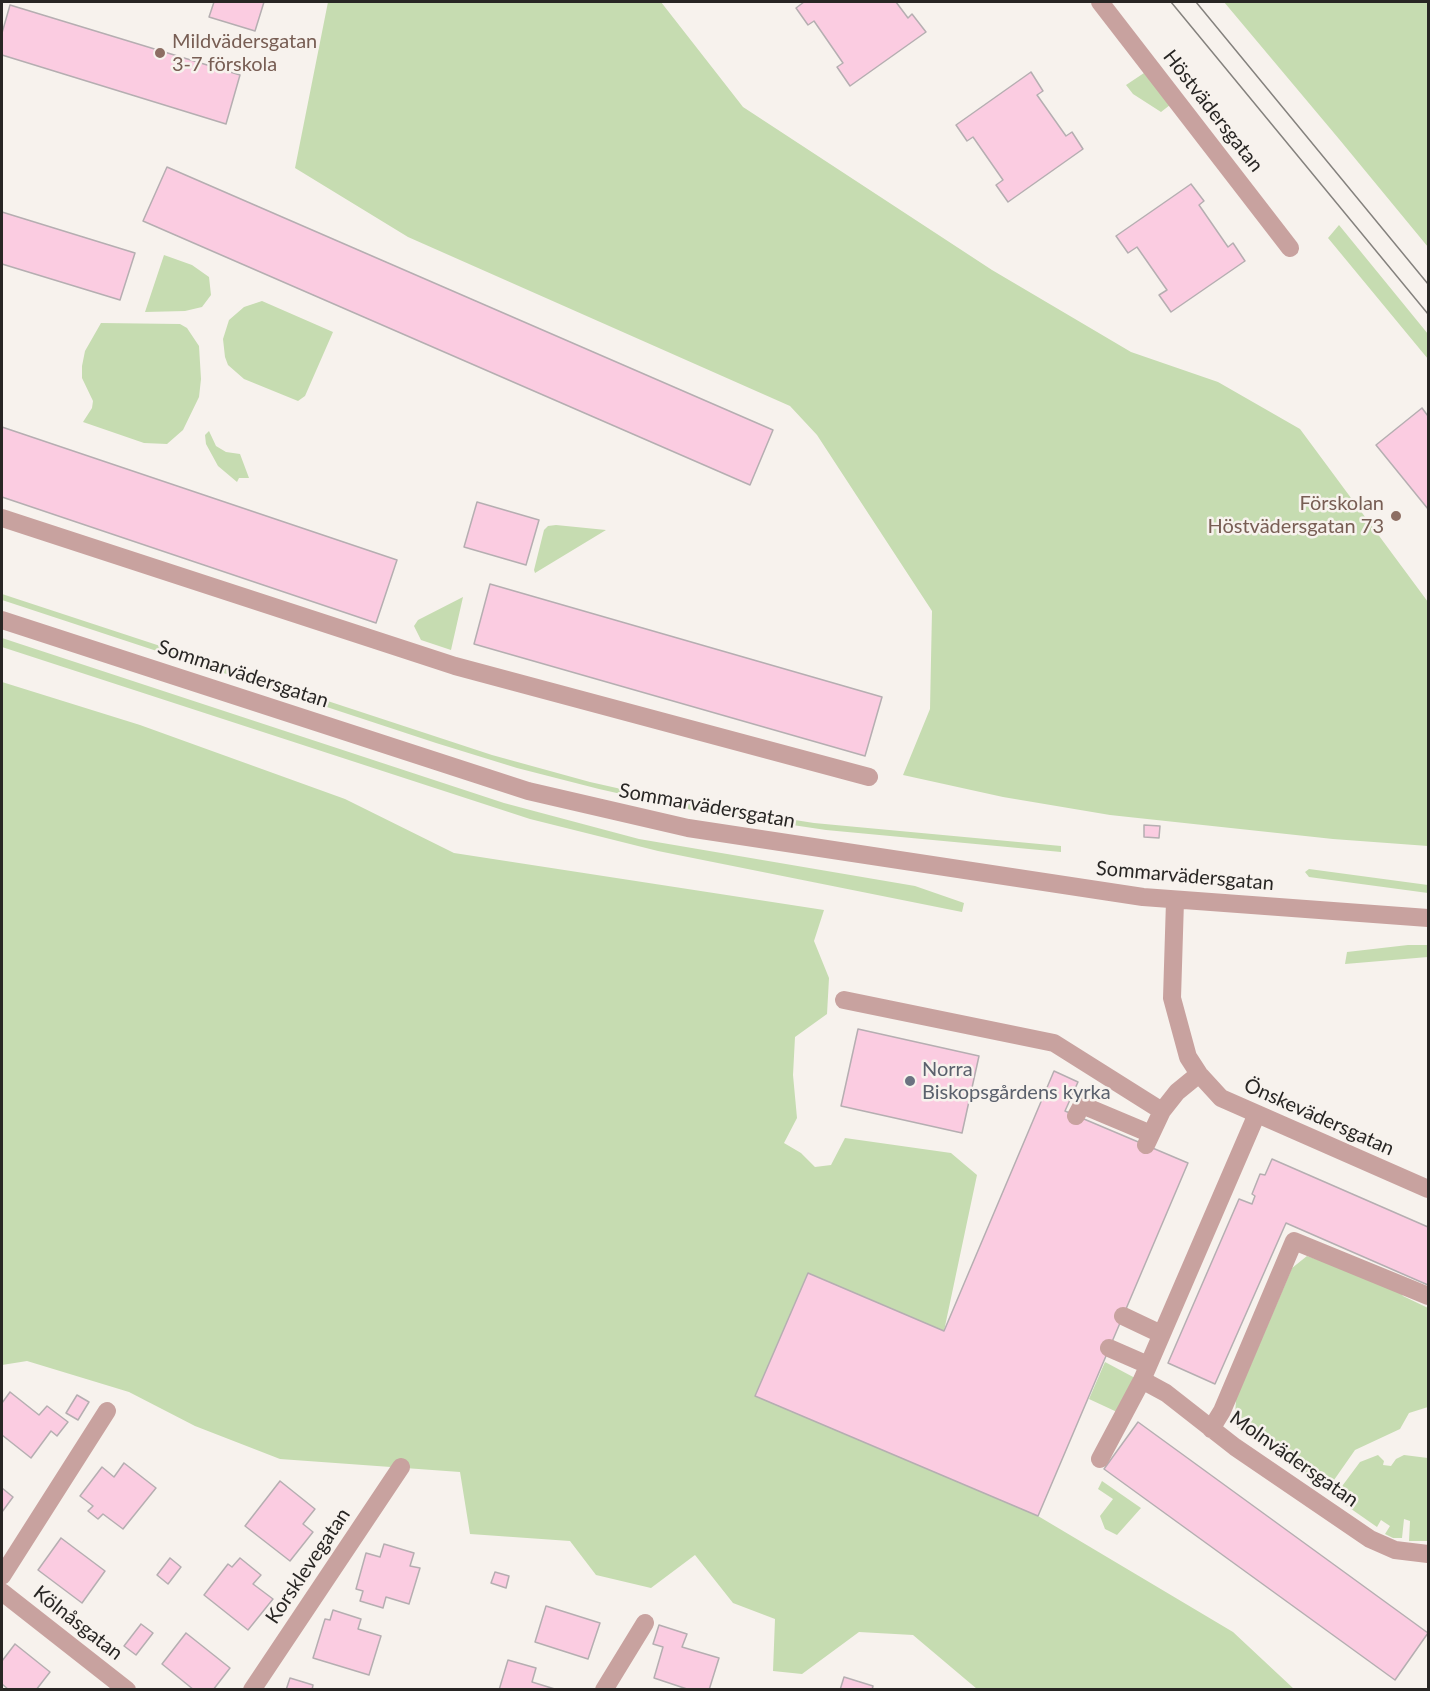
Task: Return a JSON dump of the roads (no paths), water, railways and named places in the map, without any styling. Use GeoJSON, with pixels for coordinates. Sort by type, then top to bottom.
{"type":"FeatureCollection","features":[{"type":"Feature","properties":{"kind":"street","name":"Höstvädersgatan"},"geometry":{"type":"LineString","coordinates":[[1100,2],[1290,248]]}},
{"type":"Feature","properties":{"kind":"street"},"geometry":{"type":"LineString","coordinates":[[2,518],[455,666],[869,777]]}},
{"type":"Feature","properties":{"kind":"street","name":"Sommarvädersgatan"},"geometry":{"type":"LineString","coordinates":[[2,620],[517,787],[604,810],[688,828],[835,852],[1175,900],[1428,918]]}},
{"type":"Feature","properties":{"kind":"street","name":"Önskevädersgatan"},"geometry":{"type":"LineString","coordinates":[[1175,900],[1173,998],[1188,1057],[1199,1074],[1221,1098],[1256,1116],[1428,1189]]}},
{"type":"Feature","properties":{"kind":"street"},"geometry":{"type":"LineString","coordinates":[[844,1000],[1054,1043],[1162,1111]]}},
{"type":"Feature","properties":{"kind":"street"},"geometry":{"type":"LineString","coordinates":[[1076,1116],[1082,1105],[1149,1140],[1162,1111],[1177,1092],[1199,1074]]}},
{"type":"Feature","properties":{"kind":"street"},"geometry":{"type":"LineString","coordinates":[[1100,1458],[1145,1372],[1256,1116]]}},
{"type":"Feature","properties":{"kind":"street"},"geometry":{"type":"LineString","coordinates":[[1211,1428],[1222,1411],[1294,1241],[1428,1296]]}},
{"type":"Feature","properties":{"kind":"street"},"geometry":{"type":"LineString","coordinates":[[1123,1316],[1161,1334]]}},
{"type":"Feature","properties":{"kind":"street","name":"Molnvädersgatan"},"geometry":{"type":"LineString","coordinates":[[1109,1348],[1145,1372],[1166,1393],[1211,1428],[1370,1539],[1395,1550],[1428,1554]]}},
{"type":"Feature","properties":{"kind":"street"},"geometry":{"type":"LineString","coordinates":[[2,1576],[107,1411]]}},
{"type":"Feature","properties":{"kind":"street","name":"Korsklevegatan"},"geometry":{"type":"LineString","coordinates":[[252,1689],[401,1467]]}},
{"type":"Feature","properties":{"kind":"street","name":"Kölnåsgatan"},"geometry":{"type":"LineString","coordinates":[[2,1592],[127,1689]]}},
{"type":"Feature","properties":{"kind":"street"},"geometry":{"type":"LineString","coordinates":[[604,1689],[645,1623]]}},
{"type":"Feature","properties":{"kind":"tram line"},"geometry":{"type":"LineString","coordinates":[[1171,2],[1428,314]]}},
{"type":"Feature","properties":{"kind":"tram line"},"geometry":{"type":"LineString","coordinates":[[1196,2],[1428,284]]}},
{"type":"Feature","properties":{"kind":"place","name":"Mildvädersgatan 3-7 förskola"},"geometry":{"type":"Point","coordinates":[160,53]}},
{"type":"Feature","properties":{"kind":"place","name":"Förskolan Höstvädersgatan 73"},"geometry":{"type":"Point","coordinates":[1396,516]}},
{"type":"Feature","properties":{"kind":"place","name":"Norra Biskopsgårdens kyrka"},"geometry":{"type":"Point","coordinates":[910,1081]}}]}
